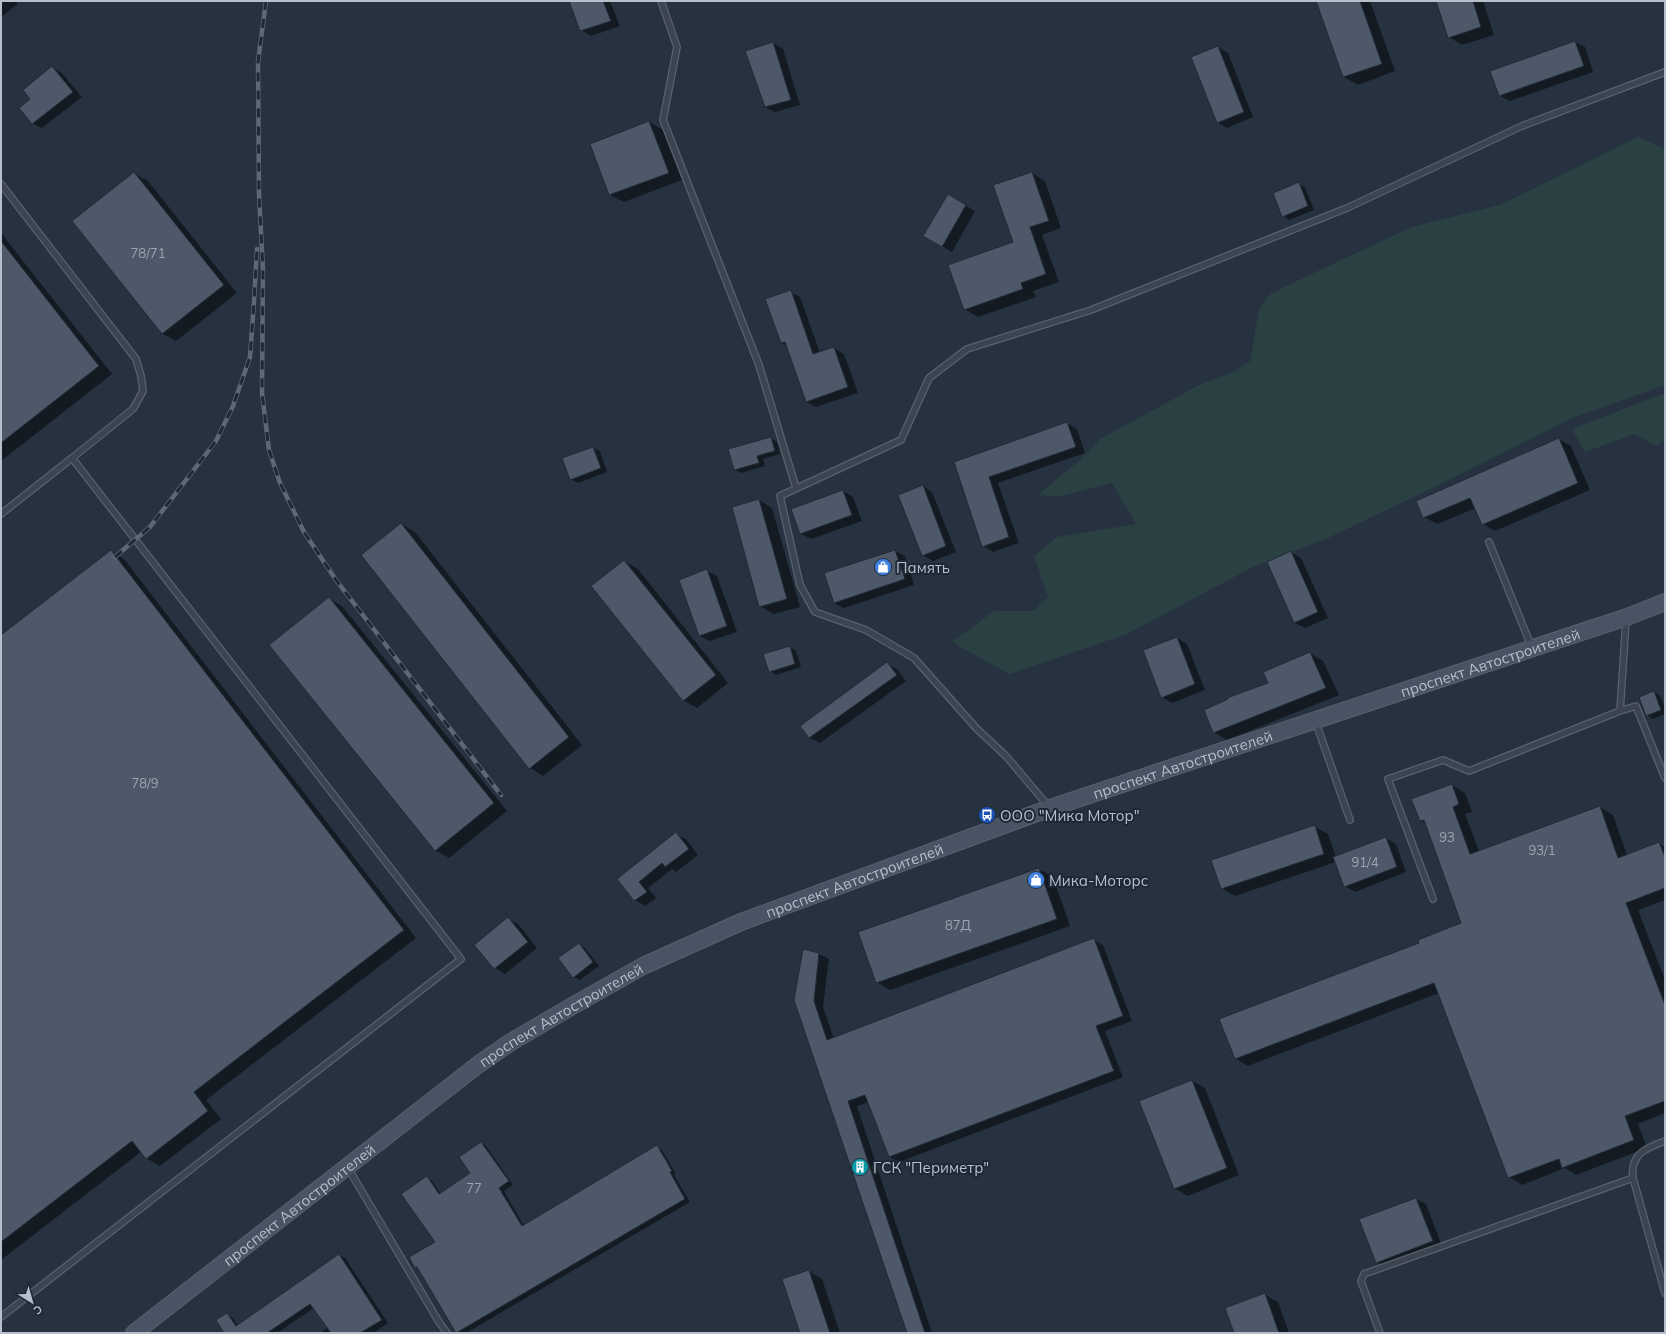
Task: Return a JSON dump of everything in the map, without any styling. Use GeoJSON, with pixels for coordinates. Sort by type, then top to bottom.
{"type":"FeatureCollection","features":[{"type":"Feature","properties":{"kind":"main road","name":"проспект Автостроителей"},"geometry":{"type":"LineString","coordinates":[[134,1333],[479,1064],[505,1046],[643,966],[742,922],[1050,808],[1532,648],[1665,602]]}},
{"type":"Feature","properties":{"kind":"lane"},"geometry":{"type":"LineString","coordinates":[[660,1],[677,47],[663,120],[760,365],[796,488]]}},
{"type":"Feature","properties":{"kind":"lane"},"geometry":{"type":"LineString","coordinates":[[1050,808],[1006,756],[977,729],[914,658],[866,630],[815,612],[800,585],[780,496],[901,440],[929,378],[967,350],[1099,307],[1347,208],[1522,126],[1665,72]]}},
{"type":"Feature","properties":{"kind":"lane"},"geometry":{"type":"LineString","coordinates":[[1,184],[136,359],[141,376],[142,391],[134,409],[1,514]]}},
{"type":"Feature","properties":{"kind":"lane"},"geometry":{"type":"LineString","coordinates":[[1,1317],[461,959],[72,458]]}},
{"type":"Feature","properties":{"kind":"lane"},"geometry":{"type":"LineString","coordinates":[[1489,542],[1532,648]]}},
{"type":"Feature","properties":{"kind":"lane"},"geometry":{"type":"LineString","coordinates":[[1620,711],[1627,616]]}},
{"type":"Feature","properties":{"kind":"lane"},"geometry":{"type":"LineString","coordinates":[[1433,899],[1388,779],[1443,760],[1469,771],[1636,706],[1665,778]]}},
{"type":"Feature","properties":{"kind":"lane"},"geometry":{"type":"LineString","coordinates":[[1315,720],[1350,820]]}},
{"type":"Feature","properties":{"kind":"lane"},"geometry":{"type":"LineString","coordinates":[[1665,1140],[1651,1146],[1637,1156],[1632,1168],[1633,1178],[1665,1293]]}},
{"type":"Feature","properties":{"kind":"lane"},"geometry":{"type":"LineString","coordinates":[[347,1166],[447,1333]]}},
{"type":"Feature","properties":{"kind":"lane"},"geometry":{"type":"LineString","coordinates":[[1380,1333],[1361,1281],[1364,1274],[1633,1178]]}},
{"type":"Feature","properties":{"kind":"green space"},"geometry":{"type":"Polygon","coordinates":[[[1638,137],[1663,148],[1665,152],[1665,385],[1570,419],[1443,483],[1328,538],[1251,568],[1127,634],[1009,674],[952,642],[994,611],[1033,611],[1048,597],[1034,556],[1057,537],[1136,524],[1112,483],[1057,497],[1038,495],[1082,458],[1102,438],[1199,385],[1234,372],[1250,361],[1259,310],[1270,294],[1412,227],[1500,205],[1638,137]]]}},
{"type":"Feature","properties":{"kind":"green space"},"geometry":{"type":"Polygon","coordinates":[[[1665,393],[1665,439],[1656,446],[1635,434],[1585,452],[1572,429],[1665,393]]]}},
{"type":"Feature","properties":{"kind":"building"},"geometry":{"type":"Polygon","coordinates":[[[569,1],[603,1],[611,21],[580,31],[569,1]]]}},
{"type":"Feature","properties":{"kind":"building"},"geometry":{"type":"Polygon","coordinates":[[[1316,1],[1360,1],[1382,64],[1343,77],[1316,1]]]}},
{"type":"Feature","properties":{"kind":"building"},"geometry":{"type":"Polygon","coordinates":[[[1436,1],[1473,1],[1481,27],[1448,38],[1436,1]]]}},
{"type":"Feature","properties":{"kind":"building"},"geometry":{"type":"Polygon","coordinates":[[[1575,41],[1584,66],[1499,96],[1490,71],[1575,41]]]}},
{"type":"Feature","properties":{"kind":"building"},"geometry":{"type":"Polygon","coordinates":[[[773,42],[791,100],[765,107],[745,51],[773,42]]]}},
{"type":"Feature","properties":{"kind":"building"},"geometry":{"type":"Polygon","coordinates":[[[1218,46],[1244,112],[1217,123],[1191,57],[1218,46]]]}},
{"type":"Feature","properties":{"kind":"building"},"geometry":{"type":"Polygon","coordinates":[[[52,66],[73,92],[32,124],[19,108],[30,99],[23,90],[52,66]]]}},
{"type":"Feature","properties":{"kind":"building"},"geometry":{"type":"Polygon","coordinates":[[[649,121],[669,173],[609,195],[590,144],[649,121]]]}},
{"type":"Feature","properties":{"kind":"building"},"geometry":{"type":"Polygon","coordinates":[[[134,172],[224,285],[162,334],[72,221],[134,172]]]}},
{"type":"Feature","properties":{"kind":"building"},"geometry":{"type":"Polygon","coordinates":[[[1032,172],[1049,221],[1030,227],[1046,274],[1021,283],[1023,289],[964,310],[948,265],[1013,242],[993,185],[1032,172]]]}},
{"type":"Feature","properties":{"kind":"building"},"geometry":{"type":"Polygon","coordinates":[[[1299,182],[1308,206],[1282,217],[1273,193],[1299,182]]]}},
{"type":"Feature","properties":{"kind":"building"},"geometry":{"type":"Polygon","coordinates":[[[948,194],[966,205],[942,247],[923,236],[948,194]]]}},
{"type":"Feature","properties":{"kind":"building"},"geometry":{"type":"Polygon","coordinates":[[[1,241],[99,366],[1,443],[1,241]]]}},
{"type":"Feature","properties":{"kind":"building"},"geometry":{"type":"Polygon","coordinates":[[[791,290],[813,354],[834,347],[848,387],[806,402],[785,342],[781,343],[765,299],[791,290]]]}},
{"type":"Feature","properties":{"kind":"building"},"geometry":{"type":"Polygon","coordinates":[[[1067,422],[1076,447],[989,477],[1009,537],[982,547],[954,462],[1067,422]]]}},
{"type":"Feature","properties":{"kind":"building"},"geometry":{"type":"Polygon","coordinates":[[[771,437],[775,451],[757,456],[759,463],[734,470],[728,449],[771,437]]]}},
{"type":"Feature","properties":{"kind":"building"},"geometry":{"type":"Polygon","coordinates":[[[1559,438],[1578,483],[1482,525],[1470,498],[1423,518],[1416,501],[1559,438]]]}},
{"type":"Feature","properties":{"kind":"building"},"geometry":{"type":"Polygon","coordinates":[[[593,447],[601,468],[570,480],[562,458],[593,447]]]}},
{"type":"Feature","properties":{"kind":"building"},"geometry":{"type":"Polygon","coordinates":[[[923,485],[946,546],[922,556],[898,495],[923,485]]]}},
{"type":"Feature","properties":{"kind":"building"},"geometry":{"type":"Polygon","coordinates":[[[843,490],[852,515],[800,534],[791,509],[843,490]]]}},
{"type":"Feature","properties":{"kind":"building"},"geometry":{"type":"Polygon","coordinates":[[[759,499],[787,599],[759,607],[732,507],[759,499]]]}},
{"type":"Feature","properties":{"kind":"building"},"geometry":{"type":"Polygon","coordinates":[[[401,523],[569,737],[529,769],[361,555],[401,523]]]}},
{"type":"Feature","properties":{"kind":"building"},"geometry":{"type":"Polygon","coordinates":[[[111,550],[404,930],[194,1092],[208,1111],[146,1159],[132,1141],[1,1242],[1,635],[111,550]]]}},
{"type":"Feature","properties":{"kind":"building"},"geometry":{"type":"Polygon","coordinates":[[[895,550],[905,579],[834,603],[824,573],[895,550]]]}},
{"type":"Feature","properties":{"kind":"building"},"geometry":{"type":"Polygon","coordinates":[[[1291,551],[1318,612],[1294,623],[1267,562],[1291,551]]]}},
{"type":"Feature","properties":{"kind":"building"},"geometry":{"type":"Polygon","coordinates":[[[624,560],[716,675],[683,701],[591,586],[624,560]]]}},
{"type":"Feature","properties":{"kind":"building"},"geometry":{"type":"Polygon","coordinates":[[[707,569],[727,626],[699,636],[679,580],[707,569]]]}},
{"type":"Feature","properties":{"kind":"building"},"geometry":{"type":"Polygon","coordinates":[[[329,597],[494,803],[435,851],[269,645],[329,597]]]}},
{"type":"Feature","properties":{"kind":"building"},"geometry":{"type":"Polygon","coordinates":[[[1177,637],[1195,684],[1161,698],[1143,650],[1177,637]]]}},
{"type":"Feature","properties":{"kind":"building"},"geometry":{"type":"Polygon","coordinates":[[[790,646],[795,664],[769,672],[763,654],[790,646]]]}},
{"type":"Feature","properties":{"kind":"building"},"geometry":{"type":"Polygon","coordinates":[[[1310,652],[1326,688],[1213,733],[1204,710],[1228,699],[1227,698],[1268,683],[1263,672],[1310,652]]]}},
{"type":"Feature","properties":{"kind":"building"},"geometry":{"type":"Polygon","coordinates":[[[887,662],[897,675],[809,738],[800,726],[887,662]]]}},
{"type":"Feature","properties":{"kind":"building"},"geometry":{"type":"Polygon","coordinates":[[[1654,691],[1661,710],[1646,716],[1639,697],[1654,691]]]}},
{"type":"Feature","properties":{"kind":"building"},"geometry":{"type":"Polygon","coordinates":[[[1452,784],[1459,804],[1453,807],[1470,854],[1600,806],[1618,858],[1659,842],[1665,857],[1665,888],[1626,903],[1665,1005],[1665,1101],[1625,1116],[1634,1140],[1562,1168],[1559,1159],[1508,1178],[1434,983],[1235,1059],[1219,1019],[1419,943],[1418,940],[1461,923],[1424,820],[1420,821],[1411,799],[1452,784]]]}},
{"type":"Feature","properties":{"kind":"building"},"geometry":{"type":"Polygon","coordinates":[[[1315,825],[1324,854],[1221,889],[1211,860],[1315,825]]]}},
{"type":"Feature","properties":{"kind":"building"},"geometry":{"type":"Polygon","coordinates":[[[676,832],[689,849],[665,867],[662,863],[639,882],[647,892],[634,901],[617,879],[676,832]]]}},
{"type":"Feature","properties":{"kind":"building"},"geometry":{"type":"Polygon","coordinates":[[[1386,837],[1397,867],[1344,887],[1333,857],[1386,837]]]}},
{"type":"Feature","properties":{"kind":"building"},"geometry":{"type":"Polygon","coordinates":[[[1039,868],[1057,919],[876,983],[858,932],[1039,868]]]}},
{"type":"Feature","properties":{"kind":"building"},"geometry":{"type":"Polygon","coordinates":[[[508,917],[528,942],[494,969],[474,945],[508,917]]]}},
{"type":"Feature","properties":{"kind":"building"},"geometry":{"type":"Polygon","coordinates":[[[1094,938],[1123,1016],[1096,1026],[1114,1071],[889,1157],[865,1095],[848,1101],[925,1333],[907,1333],[794,1000],[803,949],[819,953],[814,1001],[827,1040],[1094,938]]]}},
{"type":"Feature","properties":{"kind":"building"},"geometry":{"type":"Polygon","coordinates":[[[579,943],[593,962],[573,978],[558,958],[579,943]]]}},
{"type":"Feature","properties":{"kind":"building"},"geometry":{"type":"Polygon","coordinates":[[[1192,1080],[1227,1168],[1174,1189],[1139,1101],[1192,1080]]]}},
{"type":"Feature","properties":{"kind":"building"},"geometry":{"type":"Polygon","coordinates":[[[481,1142],[509,1181],[499,1188],[522,1226],[657,1145],[672,1171],[670,1172],[685,1199],[456,1333],[417,1267],[415,1268],[409,1257],[435,1242],[401,1194],[427,1176],[439,1194],[470,1173],[459,1157],[481,1142]]]}},
{"type":"Feature","properties":{"kind":"building"},"geometry":{"type":"Polygon","coordinates":[[[1416,1198],[1433,1241],[1376,1263],[1359,1219],[1416,1198]]]}},
{"type":"Feature","properties":{"kind":"building"},"geometry":{"type":"Polygon","coordinates":[[[339,1254],[382,1320],[360,1333],[331,1333],[310,1304],[267,1333],[224,1333],[216,1320],[227,1313],[236,1326],[339,1254]]]}},
{"type":"Feature","properties":{"kind":"building"},"geometry":{"type":"Polygon","coordinates":[[[809,1270],[830,1333],[800,1333],[782,1279],[809,1270]]]}},
{"type":"Feature","properties":{"kind":"building"},"geometry":{"type":"Polygon","coordinates":[[[1265,1293],[1279,1333],[1234,1333],[1225,1308],[1265,1293]]]}},
{"type":"Feature","properties":{"kind":"railway"},"geometry":{"type":"LineString","coordinates":[[266,1],[258,62],[259,195],[263,270],[262,393],[269,450],[280,483],[304,532],[336,580],[501,795]]}},
{"type":"Feature","properties":{"kind":"railway"},"geometry":{"type":"LineString","coordinates":[[115,557],[150,527],[216,441],[233,406],[250,357],[257,249]]}},
{"type":"Feature","properties":{"kind":"place","name":"Память"},"geometry":{"type":"Point","coordinates":[883,567]}},
{"type":"Feature","properties":{"kind":"place","name":"ООО \"Мика Мотор\""},"geometry":{"type":"Point","coordinates":[987,815]}},
{"type":"Feature","properties":{"kind":"place","name":"Мика-Моторс"},"geometry":{"type":"Point","coordinates":[1036,880]}},
{"type":"Feature","properties":{"kind":"place","name":"ГСК \"Периметр\""},"geometry":{"type":"Point","coordinates":[860,1167]}}]}
